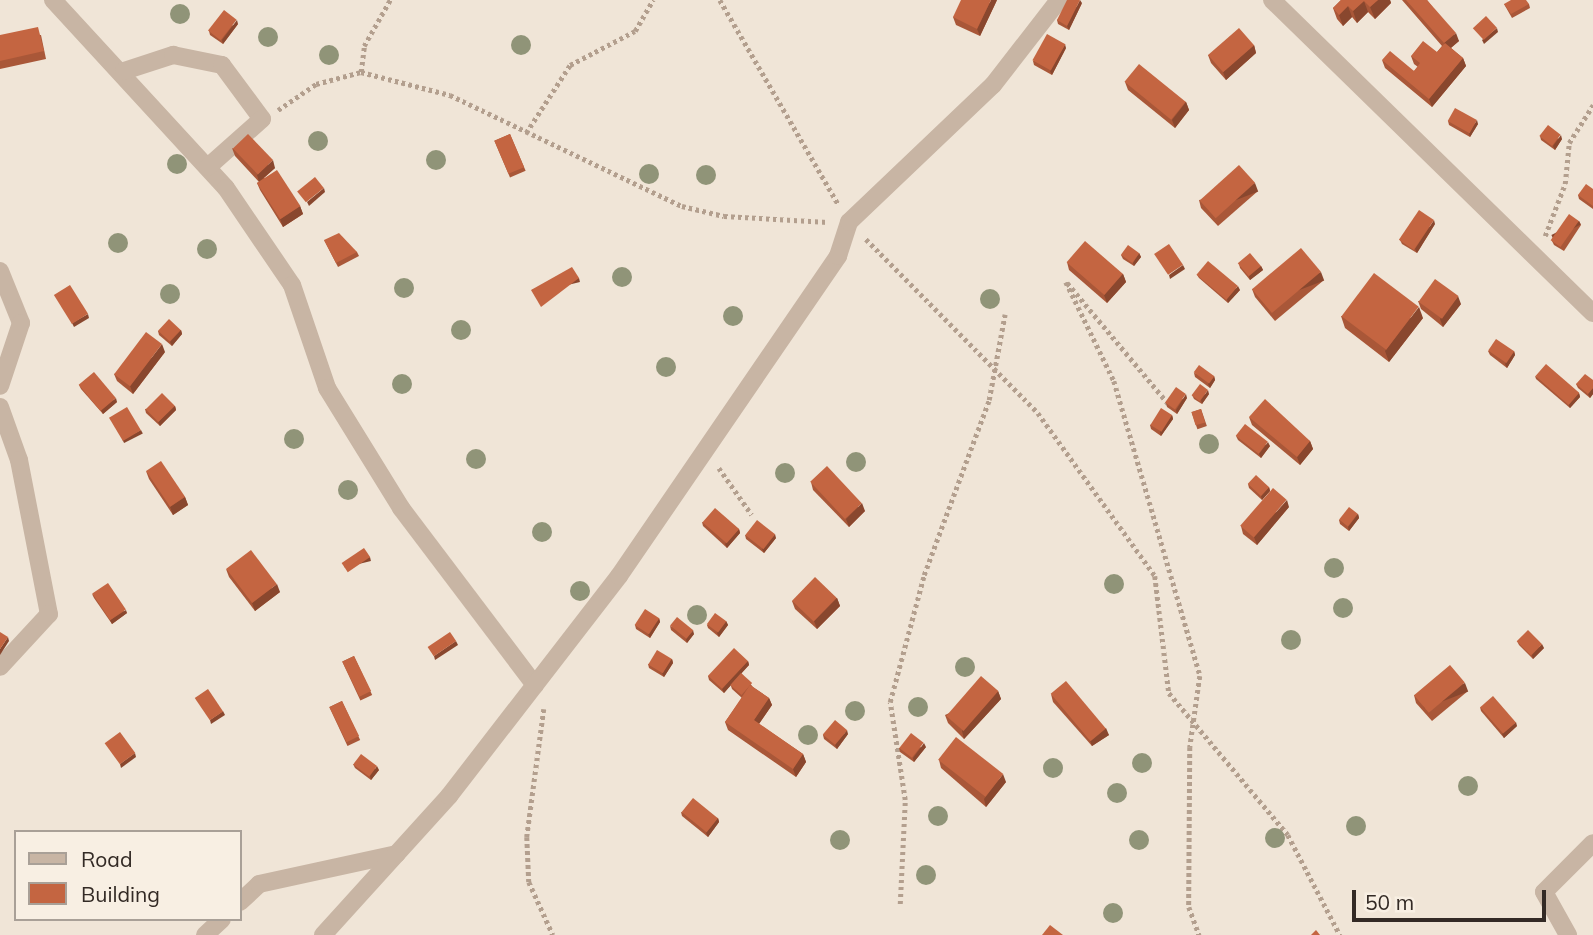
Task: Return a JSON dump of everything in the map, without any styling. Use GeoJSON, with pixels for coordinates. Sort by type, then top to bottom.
{"type":"FeatureCollection","features":[{"type":"Feature","properties":{"kind":"street"},"geometry":{"type":"LineString","coordinates":[[53,0],[124,71],[208,167],[292,285],[327,388],[401,508],[539,679]]}},
{"type":"Feature","properties":{"kind":"street"},"geometry":{"type":"LineString","coordinates":[[323,935],[397,854],[539,679],[709,444],[838,256],[849,222],[993,85],[1059,0]]}},
{"type":"Feature","properties":{"kind":"street"},"geometry":{"type":"LineString","coordinates":[[1272,0],[1538,254],[1593,313]]}},
{"type":"Feature","properties":{"kind":"street"},"geometry":{"type":"LineString","coordinates":[[124,71],[173,55],[222,65],[262,118],[208,167]]}},
{"type":"Feature","properties":{"kind":"street"},"geometry":{"type":"LineString","coordinates":[[0,271],[21,323],[0,386]]}},
{"type":"Feature","properties":{"kind":"street"},"geometry":{"type":"LineString","coordinates":[[0,407],[19,460],[48,614],[0,667]]}},
{"type":"Feature","properties":{"kind":"street"},"geometry":{"type":"LineString","coordinates":[[1568,935],[1544,892],[1593,843]]}},
{"type":"Feature","properties":{"kind":"street"},"geometry":{"type":"LineString","coordinates":[[242,900],[259,884],[397,854]]}},
{"type":"Feature","properties":{"kind":"street"},"geometry":{"type":"LineString","coordinates":[[205,935],[220,921]]}},
{"type":"Feature","properties":{"kind":"path"},"geometry":{"type":"LineString","coordinates":[[361,72],[363,46],[390,0]]}},
{"type":"Feature","properties":{"kind":"path"},"geometry":{"type":"LineString","coordinates":[[526,133],[570,65],[635,31],[653,0]]}},
{"type":"Feature","properties":{"kind":"path"},"geometry":{"type":"LineString","coordinates":[[720,0],[849,222],[1038,413],[1155,576],[1169,693],[1193,725],[1247,779],[1288,835],[1340,935]]}},
{"type":"Feature","properties":{"kind":"path"},"geometry":{"type":"LineString","coordinates":[[262,118],[316,84],[361,72],[450,95],[682,206],[799,223],[849,222]]}},
{"type":"Feature","properties":{"kind":"path"},"geometry":{"type":"LineString","coordinates":[[1538,254],[1565,184],[1569,143],[1593,105]]}},
{"type":"Feature","properties":{"kind":"path"},"geometry":{"type":"LineString","coordinates":[[1177,414],[1066,282],[1114,381],[1146,497],[1161,529],[1200,676],[1193,725],[1189,907],[1199,935]]}},
{"type":"Feature","properties":{"kind":"path"},"geometry":{"type":"LineString","coordinates":[[900,904],[905,800],[890,702],[924,575],[995,370],[1005,314]]}},
{"type":"Feature","properties":{"kind":"path"},"geometry":{"type":"LineString","coordinates":[[709,444],[731,492],[752,515]]}},
{"type":"Feature","properties":{"kind":"path"},"geometry":{"type":"LineString","coordinates":[[539,679],[543,754],[528,793],[529,882],[553,935]]}},
{"type":"Feature","properties":{"kind":"building"},"geometry":{"type":"Polygon","coordinates":[[[961,0],[991,0],[977,29],[953,17],[961,0]]]}},
{"type":"Feature","properties":{"kind":"building"},"geometry":{"type":"Polygon","coordinates":[[[1067,0],[1080,0],[1067,26],[1057,20],[1067,0]]]}},
{"type":"Feature","properties":{"kind":"building"},"geometry":{"type":"Polygon","coordinates":[[[1341,0],[1378,0],[1370,7],[1364,1],[1353,11],[1348,6],[1339,15],[1333,8],[1341,0]]]}},
{"type":"Feature","properties":{"kind":"building"},"geometry":{"type":"Polygon","coordinates":[[[1406,0],[1427,0],[1456,33],[1444,43],[1406,0]]]}},
{"type":"Feature","properties":{"kind":"building"},"geometry":{"type":"Polygon","coordinates":[[[1511,0],[1526,0],[1529,4],[1511,14],[1504,4],[1511,0]]]}},
{"type":"Feature","properties":{"kind":"building"},"geometry":{"type":"Polygon","coordinates":[[[224,10],[237,20],[221,40],[208,30],[224,10]]]}},
{"type":"Feature","properties":{"kind":"building"},"geometry":{"type":"Polygon","coordinates":[[[1486,16],[1497,28],[1484,40],[1473,28],[1486,16]]]}},
{"type":"Feature","properties":{"kind":"building"},"geometry":{"type":"Polygon","coordinates":[[[38,27],[44,51],[0,61],[0,35],[38,27]]]}},
{"type":"Feature","properties":{"kind":"building"},"geometry":{"type":"Polygon","coordinates":[[[1239,28],[1254,45],[1223,72],[1208,55],[1239,28]]]}},
{"type":"Feature","properties":{"kind":"building"},"geometry":{"type":"Polygon","coordinates":[[[1047,34],[1065,44],[1051,70],[1032,60],[1047,34]]]}},
{"type":"Feature","properties":{"kind":"building"},"geometry":{"type":"Polygon","coordinates":[[[1423,41],[1437,52],[1445,43],[1463,58],[1429,99],[1382,60],[1390,51],[1414,71],[1420,63],[1411,56],[1423,41]]]}},
{"type":"Feature","properties":{"kind":"building"},"geometry":{"type":"Polygon","coordinates":[[[1139,64],[1186,102],[1171,120],[1125,82],[1139,64]]]}},
{"type":"Feature","properties":{"kind":"building"},"geometry":{"type":"Polygon","coordinates":[[[1455,108],[1477,120],[1470,133],[1448,121],[1455,108]]]}},
{"type":"Feature","properties":{"kind":"building"},"geometry":{"type":"Polygon","coordinates":[[[1548,125],[1561,135],[1552,146],[1539,136],[1548,125]]]}},
{"type":"Feature","properties":{"kind":"building"},"geometry":{"type":"Polygon","coordinates":[[[248,134],[273,160],[258,174],[233,149],[248,134]]]}},
{"type":"Feature","properties":{"kind":"building"},"geometry":{"type":"Polygon","coordinates":[[[510,134],[524,167],[508,174],[494,141],[510,134]]]}},
{"type":"Feature","properties":{"kind":"building"},"geometry":{"type":"Polygon","coordinates":[[[1239,165],[1255,183],[1216,218],[1200,200],[1239,165]]]}},
{"type":"Feature","properties":{"kind":"building"},"geometry":{"type":"Polygon","coordinates":[[[277,170],[300,206],[280,219],[257,183],[277,170]]]}},
{"type":"Feature","properties":{"kind":"building"},"geometry":{"type":"Polygon","coordinates":[[[315,177],[324,188],[306,202],[297,191],[315,177]]]}},
{"type":"Feature","properties":{"kind":"building"},"geometry":{"type":"Polygon","coordinates":[[[1586,184],[1593,189],[1593,206],[1578,195],[1586,184]]]}},
{"type":"Feature","properties":{"kind":"building"},"geometry":{"type":"Polygon","coordinates":[[[1419,210],[1434,220],[1414,250],[1399,240],[1419,210]]]}},
{"type":"Feature","properties":{"kind":"building"},"geometry":{"type":"Polygon","coordinates":[[[1569,214],[1579,221],[1560,247],[1551,240],[1569,214]]]}},
{"type":"Feature","properties":{"kind":"building"},"geometry":{"type":"Polygon","coordinates":[[[339,233],[357,252],[336,263],[324,240],[339,233]]]}},
{"type":"Feature","properties":{"kind":"building"},"geometry":{"type":"Polygon","coordinates":[[[1085,241],[1123,274],[1104,295],[1067,262],[1085,241]]]}},
{"type":"Feature","properties":{"kind":"building"},"geometry":{"type":"Polygon","coordinates":[[[1169,244],[1183,265],[1168,275],[1154,254],[1169,244]]]}},
{"type":"Feature","properties":{"kind":"building"},"geometry":{"type":"Polygon","coordinates":[[[1128,245],[1139,253],[1132,263],[1121,255],[1128,245]]]}},
{"type":"Feature","properties":{"kind":"building"},"geometry":{"type":"Polygon","coordinates":[[[1301,248],[1321,272],[1272,313],[1252,289],[1301,248]]]}},
{"type":"Feature","properties":{"kind":"building"},"geometry":{"type":"Polygon","coordinates":[[[1250,253],[1261,266],[1249,276],[1238,263],[1250,253]]]}},
{"type":"Feature","properties":{"kind":"building"},"geometry":{"type":"Polygon","coordinates":[[[1208,261],[1238,286],[1226,300],[1196,275],[1208,261]]]}},
{"type":"Feature","properties":{"kind":"building"},"geometry":{"type":"Polygon","coordinates":[[[572,267],[579,278],[541,307],[531,290],[572,267]]]}},
{"type":"Feature","properties":{"kind":"building"},"geometry":{"type":"Polygon","coordinates":[[[1374,273],[1419,307],[1386,350],[1342,316],[1374,273]]]}},
{"type":"Feature","properties":{"kind":"building"},"geometry":{"type":"Polygon","coordinates":[[[1435,279],[1458,296],[1442,319],[1419,302],[1435,279]]]}},
{"type":"Feature","properties":{"kind":"building"},"geometry":{"type":"Polygon","coordinates":[[[70,285],[88,314],[72,324],[54,295],[70,285]]]}},
{"type":"Feature","properties":{"kind":"building"},"geometry":{"type":"Polygon","coordinates":[[[169,319],[181,330],[170,342],[158,331],[169,319]]]}},
{"type":"Feature","properties":{"kind":"building"},"geometry":{"type":"Polygon","coordinates":[[[146,332],[162,344],[130,386],[114,374],[146,332]]]}},
{"type":"Feature","properties":{"kind":"building"},"geometry":{"type":"Polygon","coordinates":[[[1496,339],[1514,351],[1506,363],[1488,351],[1496,339]]]}},
{"type":"Feature","properties":{"kind":"building"},"geometry":{"type":"Polygon","coordinates":[[[1546,364],[1579,393],[1569,405],[1536,376],[1546,364]]]}},
{"type":"Feature","properties":{"kind":"building"},"geometry":{"type":"Polygon","coordinates":[[[1199,365],[1214,376],[1209,383],[1194,372],[1199,365]]]}},
{"type":"Feature","properties":{"kind":"building"},"geometry":{"type":"Polygon","coordinates":[[[94,372],[116,398],[101,411],[79,385],[94,372]]]}},
{"type":"Feature","properties":{"kind":"building"},"geometry":{"type":"Polygon","coordinates":[[[1585,374],[1593,380],[1593,388],[1588,394],[1576,384],[1585,374]]]}},
{"type":"Feature","properties":{"kind":"building"},"geometry":{"type":"Polygon","coordinates":[[[1200,384],[1208,390],[1200,401],[1192,395],[1200,384]]]}},
{"type":"Feature","properties":{"kind":"building"},"geometry":{"type":"Polygon","coordinates":[[[1176,387],[1186,394],[1175,409],[1165,403],[1176,387]]]}},
{"type":"Feature","properties":{"kind":"building"},"geometry":{"type":"Polygon","coordinates":[[[162,393],[175,406],[158,422],[146,409],[162,393]]]}},
{"type":"Feature","properties":{"kind":"building"},"geometry":{"type":"Polygon","coordinates":[[[1265,399],[1310,441],[1297,457],[1249,417],[1265,399]]]}},
{"type":"Feature","properties":{"kind":"building"},"geometry":{"type":"Polygon","coordinates":[[[127,407],[141,430],[123,441],[109,418],[127,407]]]}},
{"type":"Feature","properties":{"kind":"building"},"geometry":{"type":"Polygon","coordinates":[[[1161,408],[1172,415],[1161,432],[1150,425],[1161,408]]]}},
{"type":"Feature","properties":{"kind":"building"},"geometry":{"type":"Polygon","coordinates":[[[1201,409],[1205,422],[1196,425],[1191,412],[1201,409]]]}},
{"type":"Feature","properties":{"kind":"building"},"geometry":{"type":"Polygon","coordinates":[[[1245,424],[1268,442],[1259,454],[1236,436],[1245,424]]]}},
{"type":"Feature","properties":{"kind":"building"},"geometry":{"type":"Polygon","coordinates":[[[161,461],[185,497],[170,507],[146,471],[161,461]]]}},
{"type":"Feature","properties":{"kind":"building"},"geometry":{"type":"Polygon","coordinates":[[[827,466],[862,503],[845,519],[810,482],[827,466]]]}},
{"type":"Feature","properties":{"kind":"building"},"geometry":{"type":"Polygon","coordinates":[[[1256,475],[1269,487],[1261,496],[1248,484],[1256,475]]]}},
{"type":"Feature","properties":{"kind":"building"},"geometry":{"type":"Polygon","coordinates":[[[1273,488],[1287,500],[1254,538],[1240,526],[1273,488]]]}},
{"type":"Feature","properties":{"kind":"building"},"geometry":{"type":"Polygon","coordinates":[[[1349,507],[1358,514],[1348,526],[1339,520],[1349,507]]]}},
{"type":"Feature","properties":{"kind":"building"},"geometry":{"type":"Polygon","coordinates":[[[715,508],[739,529],[727,543],[703,522],[715,508]]]}},
{"type":"Feature","properties":{"kind":"building"},"geometry":{"type":"Polygon","coordinates":[[[757,520],[775,534],[763,549],[745,535],[757,520]]]}},
{"type":"Feature","properties":{"kind":"building"},"geometry":{"type":"Polygon","coordinates":[[[364,548],[370,557],[348,572],[342,563],[364,548]]]}},
{"type":"Feature","properties":{"kind":"building"},"geometry":{"type":"Polygon","coordinates":[[[251,550],[277,584],[252,603],[226,569],[251,550]]]}},
{"type":"Feature","properties":{"kind":"building"},"geometry":{"type":"Polygon","coordinates":[[[815,577],[837,598],[814,622],[792,601],[815,577]]]}},
{"type":"Feature","properties":{"kind":"building"},"geometry":{"type":"Polygon","coordinates":[[[108,583],[126,610],[110,620],[92,594],[108,583]]]}},
{"type":"Feature","properties":{"kind":"building"},"geometry":{"type":"Polygon","coordinates":[[[645,609],[659,618],[649,634],[635,625],[645,609]]]}},
{"type":"Feature","properties":{"kind":"building"},"geometry":{"type":"Polygon","coordinates":[[[715,613],[726,621],[718,633],[707,624],[715,613]]]}},
{"type":"Feature","properties":{"kind":"building"},"geometry":{"type":"Polygon","coordinates":[[[677,617],[693,630],[686,639],[670,626],[677,617]]]}},
{"type":"Feature","properties":{"kind":"building"},"geometry":{"type":"Polygon","coordinates":[[[1528,630],[1542,644],[1531,655],[1517,641],[1528,630]]]}},
{"type":"Feature","properties":{"kind":"building"},"geometry":{"type":"Polygon","coordinates":[[[0,632],[8,637],[0,649],[0,632]]]}},
{"type":"Feature","properties":{"kind":"building"},"geometry":{"type":"Polygon","coordinates":[[[450,632],[456,641],[434,656],[428,647],[450,632]]]}},
{"type":"Feature","properties":{"kind":"building"},"geometry":{"type":"Polygon","coordinates":[[[734,648],[748,661],[722,689],[708,676],[734,648]]]}},
{"type":"Feature","properties":{"kind":"building"},"geometry":{"type":"Polygon","coordinates":[[[657,650],[672,659],[663,673],[648,665],[657,650]]]}},
{"type":"Feature","properties":{"kind":"building"},"geometry":{"type":"Polygon","coordinates":[[[354,656],[371,691],[359,697],[342,662],[354,656]]]}},
{"type":"Feature","properties":{"kind":"building"},"geometry":{"type":"Polygon","coordinates":[[[1450,665],[1465,683],[1429,713],[1414,695],[1450,665]]]}},
{"type":"Feature","properties":{"kind":"building"},"geometry":{"type":"Polygon","coordinates":[[[741,673],[752,683],[741,695],[730,685],[741,673]]]}},
{"type":"Feature","properties":{"kind":"building"},"geometry":{"type":"Polygon","coordinates":[[[981,676],[998,691],[964,731],[946,716],[981,676]]]}},
{"type":"Feature","properties":{"kind":"building"},"geometry":{"type":"Polygon","coordinates":[[[1066,681],[1106,728],[1091,741],[1051,694],[1066,681]]]}},
{"type":"Feature","properties":{"kind":"building"},"geometry":{"type":"Polygon","coordinates":[[[750,685],[769,698],[754,720],[803,754],[793,769],[725,722],[750,685]]]}},
{"type":"Feature","properties":{"kind":"building"},"geometry":{"type":"Polygon","coordinates":[[[208,689],[223,711],[210,720],[195,698],[208,689]]]}},
{"type":"Feature","properties":{"kind":"building"},"geometry":{"type":"Polygon","coordinates":[[[1493,696],[1516,722],[1503,734],[1480,707],[1493,696]]]}},
{"type":"Feature","properties":{"kind":"building"},"geometry":{"type":"Polygon","coordinates":[[[342,701],[359,736],[347,742],[329,707],[342,701]]]}},
{"type":"Feature","properties":{"kind":"building"},"geometry":{"type":"Polygon","coordinates":[[[835,720],[847,730],[835,745],[823,735],[835,720]]]}},
{"type":"Feature","properties":{"kind":"building"},"geometry":{"type":"Polygon","coordinates":[[[120,732],[135,753],[120,764],[105,743],[120,732]]]}},
{"type":"Feature","properties":{"kind":"building"},"geometry":{"type":"Polygon","coordinates":[[[911,733],[924,743],[912,758],[899,748],[911,733]]]}},
{"type":"Feature","properties":{"kind":"building"},"geometry":{"type":"Polygon","coordinates":[[[956,737],[1003,774],[985,797],[938,760],[956,737]]]}},
{"type":"Feature","properties":{"kind":"building"},"geometry":{"type":"Polygon","coordinates":[[[361,754],[377,766],[369,776],[353,764],[361,754]]]}},
{"type":"Feature","properties":{"kind":"building"},"geometry":{"type":"Polygon","coordinates":[[[693,798],[718,818],[707,832],[682,812],[693,798]]]}},
{"type":"Feature","properties":{"kind":"building"},"geometry":{"type":"Polygon","coordinates":[[[1050,925],[1063,935],[1042,935],[1050,925]]]}}]}
